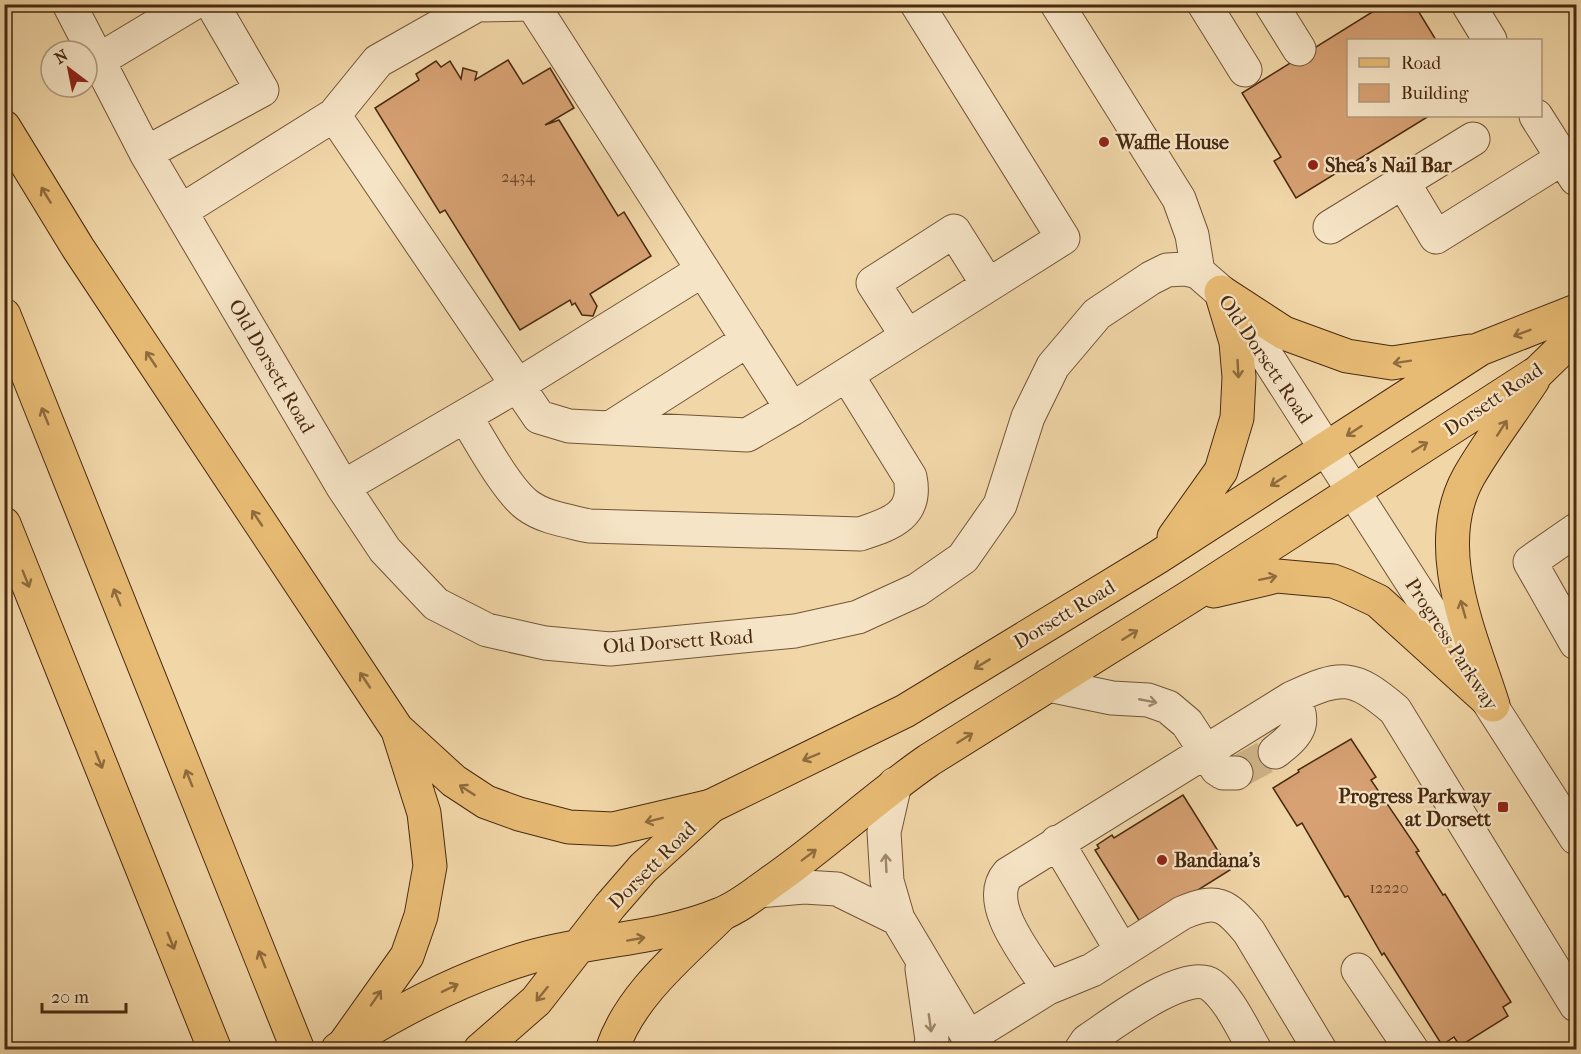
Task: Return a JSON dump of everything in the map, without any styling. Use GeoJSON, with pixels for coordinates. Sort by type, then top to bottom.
{"type":"FeatureCollection","features":[{"type":"Feature","properties":{"kind":"main road"},"geometry":{"type":"LineString","coordinates":[[4,127],[78,248],[397,729],[454,781],[486,802],[559,825],[613,829],[711,806]]}},
{"type":"Feature","properties":{"kind":"main road"},"geometry":{"type":"LineString","coordinates":[[1209,282],[1284,333],[1347,356],[1392,363],[1480,349]]}},
{"type":"Feature","properties":{"kind":"main road"},"geometry":{"type":"LineString","coordinates":[[1158,557],[1221,471],[1237,418],[1239,377],[1236,342],[1209,282]]}},
{"type":"Feature","properties":{"kind":"main road","name":"Dorsett Road"},"geometry":{"type":"LineString","coordinates":[[480,1050],[536,1001],[644,868],[711,806],[905,711],[1158,557],[1480,349],[1576,312]]}},
{"type":"Feature","properties":{"kind":"main road"},"geometry":{"type":"LineString","coordinates":[[4,315],[298,1050]]}},
{"type":"Feature","properties":{"kind":"main road","name":"Dorsett Road"},"geometry":{"type":"LineString","coordinates":[[340,1048],[474,977],[528,958],[644,937],[722,914],[759,891],[838,833],[895,784],[1538,372],[1576,335]]}},
{"type":"Feature","properties":{"kind":"main road"},"geometry":{"type":"LineString","coordinates":[[1492,705],[1461,603],[1453,558],[1453,521],[1468,477],[1538,372]]}},
{"type":"Feature","properties":{"kind":"main road"},"geometry":{"type":"LineString","coordinates":[[4,524],[215,1050]]}},
{"type":"Feature","properties":{"kind":"main road"},"geometry":{"type":"LineString","coordinates":[[1191,596],[1277,576],[1333,581],[1347,586],[1378,601],[1492,705]]}},
{"type":"Feature","properties":{"kind":"main road"},"geometry":{"type":"LineString","coordinates":[[340,1048],[407,956],[421,916],[430,866],[424,813],[397,729]]}},
{"type":"Feature","properties":{"kind":"main road"},"geometry":{"type":"LineString","coordinates":[[612,1050],[616,1037],[641,999],[722,914]]}},
{"type":"Feature","properties":{"kind":"street","name":"Old Dorsett Road"},"geometry":{"type":"LineString","coordinates":[[69,4],[88,39]]}},
{"type":"Feature","properties":{"kind":"street"},"geometry":{"type":"LineString","coordinates":[[99,60],[192,4]]}},
{"type":"Feature","properties":{"kind":"street"},"geometry":{"type":"LineString","coordinates":[[146,153],[262,90],[212,4]]}},
{"type":"Feature","properties":{"kind":"street"},"geometry":{"type":"LineString","coordinates":[[334,116],[539,417],[569,426],[747,435],[792,410],[1063,238],[917,4]]}},
{"type":"Feature","properties":{"kind":"street"},"geometry":{"type":"LineString","coordinates":[[1057,4],[1179,199],[1209,282]]}},
{"type":"Feature","properties":{"kind":"street"},"geometry":{"type":"LineString","coordinates":[[1204,4],[1245,70]]}},
{"type":"Feature","properties":{"kind":"street"},"geometry":{"type":"LineString","coordinates":[[1271,4],[1299,49]]}},
{"type":"Feature","properties":{"kind":"street"},"geometry":{"type":"LineString","coordinates":[[1468,4],[1489,39]]}},
{"type":"Feature","properties":{"kind":"street"},"geometry":{"type":"LineString","coordinates":[[181,211],[334,116],[378,61],[477,5],[533,5],[792,410]]}},
{"type":"Feature","properties":{"kind":"street","name":"Old Dorsett Road"},"geometry":{"type":"LineString","coordinates":[[99,60],[146,153],[343,487],[385,550],[436,603],[487,630],[545,643],[610,649],[795,631],[858,617],[917,590],[963,558],[1000,505],[1028,417],[1053,366],[1097,314],[1167,270],[1185,269],[1209,282],[1262,348],[1327,449]]}},
{"type":"Feature","properties":{"kind":"street"},"geometry":{"type":"LineString","coordinates":[[1403,182],[1436,237],[1570,169],[1537,117]]}},
{"type":"Feature","properties":{"kind":"street"},"geometry":{"type":"LineString","coordinates":[[1330,227],[1473,139]]}},
{"type":"Feature","properties":{"kind":"street"},"geometry":{"type":"LineString","coordinates":[[907,336],[873,283],[954,231],[988,285]]}},
{"type":"Feature","properties":{"kind":"street"},"geometry":{"type":"LineString","coordinates":[[343,487],[518,385],[703,270]]}},
{"type":"Feature","properties":{"kind":"street"},"geometry":{"type":"LineString","coordinates":[[609,428],[748,340]]}},
{"type":"Feature","properties":{"kind":"street"},"geometry":{"type":"LineString","coordinates":[[465,416],[517,494],[541,513],[564,520],[589,526],[860,534],[896,520],[905,512],[912,488],[910,477],[846,375]]}},
{"type":"Feature","properties":{"kind":"street","name":"Progress Parkway"},"geometry":{"type":"LineString","coordinates":[[1327,449],[1380,536],[1492,705],[1576,838]]}},
{"type":"Feature","properties":{"kind":"street"},"geometry":{"type":"LineString","coordinates":[[1576,530],[1530,562],[1576,643]]}},
{"type":"Feature","properties":{"kind":"street"},"geometry":{"type":"LineString","coordinates":[[1048,988],[1003,915],[999,893],[1001,882],[1008,874],[1292,698],[1326,682],[1350,680],[1375,693],[1395,710],[1576,1005]]}},
{"type":"Feature","properties":{"kind":"street"},"geometry":{"type":"LineString","coordinates":[[1049,685],[1112,698],[1148,700],[1168,707],[1187,723],[1217,769],[1223,773],[1236,774]]}},
{"type":"Feature","properties":{"kind":"street"},"geometry":{"type":"LineString","coordinates":[[1275,752],[1291,739],[1298,729],[1299,709],[1292,698]]}},
{"type":"Feature","properties":{"kind":"street"},"geometry":{"type":"LineString","coordinates":[[895,784],[884,832],[887,881],[898,919],[972,1043],[1048,988],[1092,970],[1182,913],[1198,906],[1215,904],[1226,907],[1249,932],[1320,1050]]}},
{"type":"Feature","properties":{"kind":"street"},"geometry":{"type":"LineString","coordinates":[[1057,842],[1122,951]]}},
{"type":"Feature","properties":{"kind":"street"},"geometry":{"type":"LineString","coordinates":[[759,891],[804,887],[837,889],[898,919]]}},
{"type":"Feature","properties":{"kind":"street"},"geometry":{"type":"LineString","coordinates":[[920,956],[932,1040],[930,1050]]}},
{"type":"Feature","properties":{"kind":"street"},"geometry":{"type":"LineString","coordinates":[[1358,970],[1412,1050]]}},
{"type":"Feature","properties":{"kind":"street"},"geometry":{"type":"LineString","coordinates":[[1081,1050],[1087,1041],[1175,986],[1197,980],[1210,984],[1221,994],[1255,1050]]}},
{"type":"Feature","properties":{"kind":"building"},"geometry":{"type":"Polygon","coordinates":[[[1385,4],[1414,4],[1435,39],[1347,39],[1347,117],[1427,117],[1296,198],[1274,161],[1281,157],[1242,93],[1385,4]]]}},
{"type":"Feature","properties":{"kind":"building"},"geometry":{"type":"Polygon","coordinates":[[[508,60],[523,84],[550,68],[574,108],[545,125],[559,120],[618,216],[624,212],[651,256],[590,294],[597,306],[593,316],[582,315],[575,303],[572,305],[570,300],[520,330],[445,210],[440,213],[375,108],[419,80],[416,74],[436,61],[441,67],[450,61],[461,79],[463,68],[477,72],[475,80],[508,60]]]}},
{"type":"Feature","properties":{"kind":"building"},"geometry":{"type":"Polygon","coordinates":[[[1351,739],[1376,777],[1371,780],[1419,851],[1416,852],[1443,895],[1445,894],[1511,1002],[1503,1007],[1508,1016],[1460,1046],[1454,1037],[1442,1045],[1384,953],[1382,955],[1348,896],[1345,897],[1302,823],[1297,826],[1273,788],[1299,772],[1298,770],[1351,739]]]}},
{"type":"Feature","properties":{"kind":"building","name":"Bandana's"},"geometry":{"type":"Polygon","coordinates":[[[1183,795],[1230,870],[1142,925],[1095,850],[1099,848],[1097,845],[1112,835],[1114,838],[1183,795]]]}},
{"type":"Feature","properties":{"kind":"tunnel"},"geometry":{"type":"LineString","coordinates":[[1236,773],[1275,752]]}},
{"type":"Feature","properties":{"kind":"place","name":"Waffle House"},"geometry":{"type":"Point","coordinates":[1104,142]}},
{"type":"Feature","properties":{"kind":"place","name":"Shea's Nail Bar"},"geometry":{"type":"Point","coordinates":[1313,165]}},
{"type":"Feature","properties":{"kind":"place","name":"Progress Parkway at Dorsett"},"geometry":{"type":"Point","coordinates":[1503,807]}},
{"type":"Feature","properties":{"kind":"place","name":"Bandana's"},"geometry":{"type":"Point","coordinates":[1162,860]}}]}
